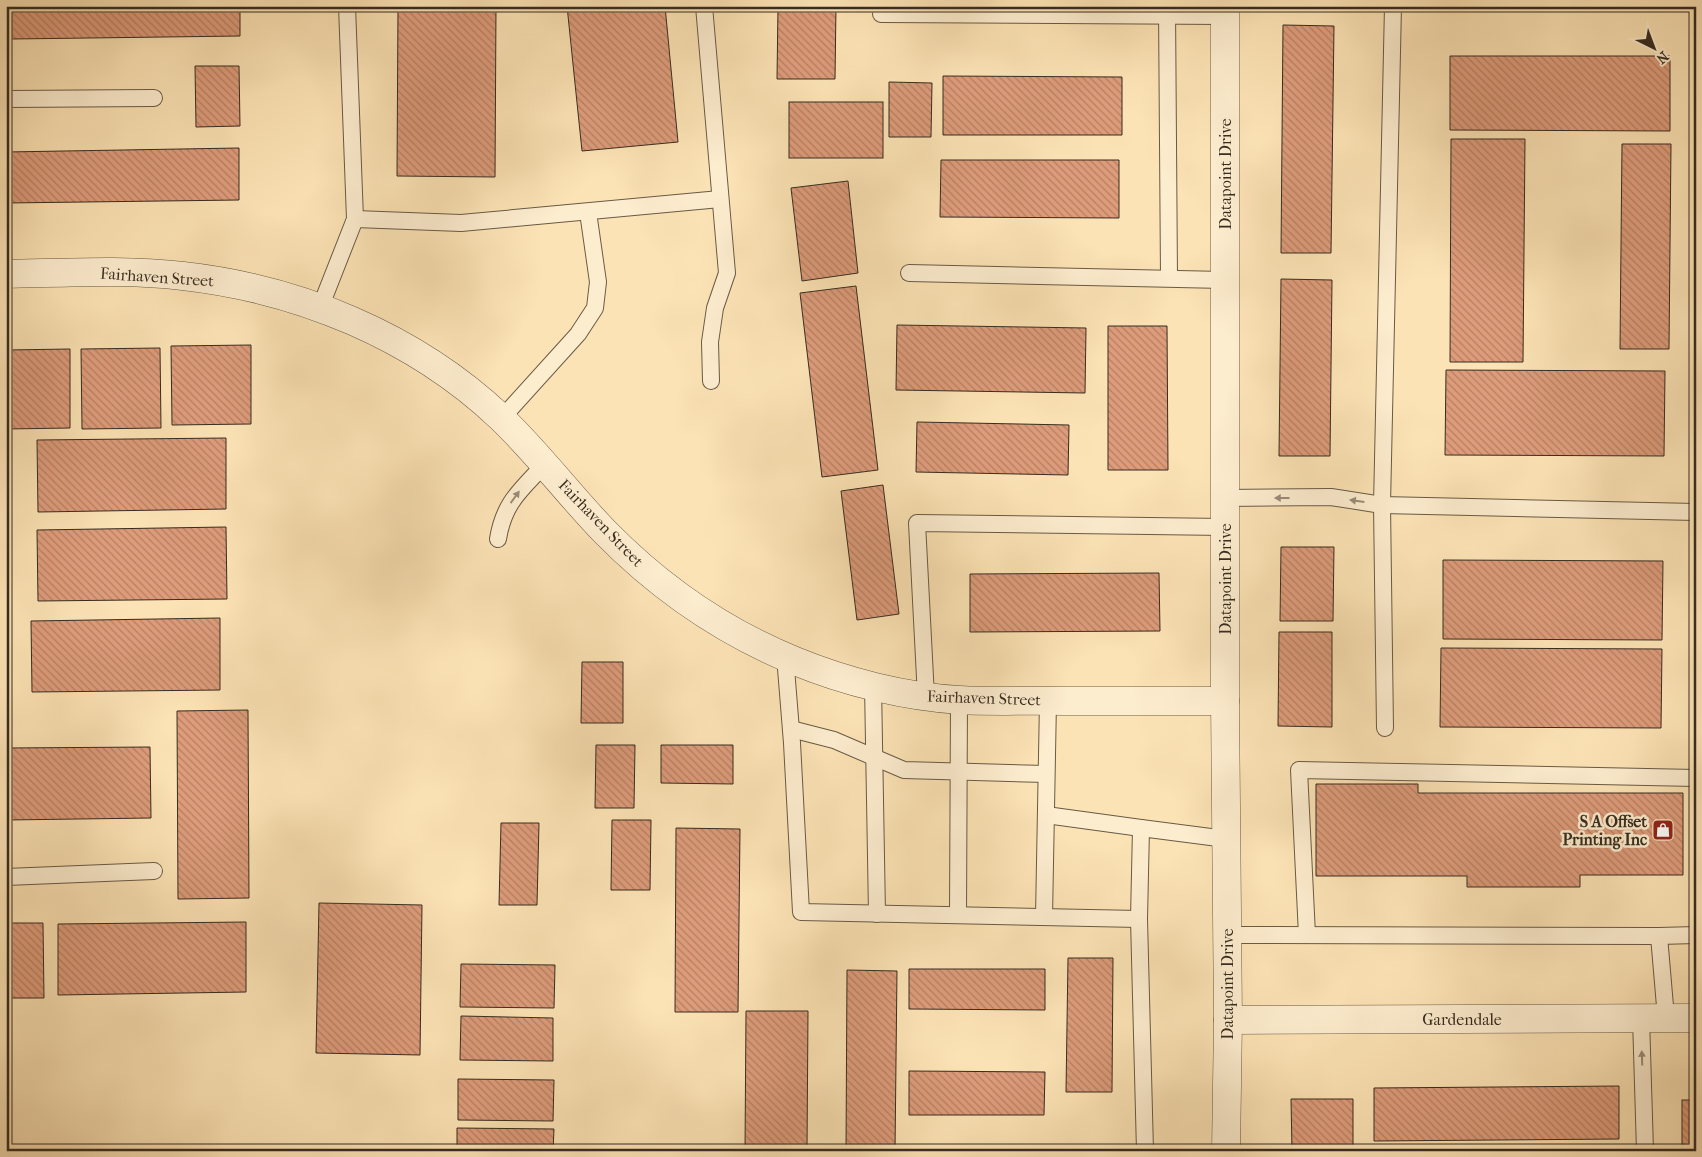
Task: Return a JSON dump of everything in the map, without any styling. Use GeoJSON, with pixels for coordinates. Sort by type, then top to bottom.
{"type":"FeatureCollection","features":[{"type":"Feature","properties":{"kind":"street","name":"Datapoint Drive"},"geometry":{"type":"LineString","coordinates":[[1225,11],[1225,701],[1228,1020],[1226,1151]]}},
{"type":"Feature","properties":{"kind":"street","name":"Fairhaven Street"},"geometry":{"type":"LineString","coordinates":[[6,274],[123,273],[181,275],[238,284],[294,298],[349,318],[400,344],[450,375],[473,392],[502,418],[604,531],[647,571],[693,606],[743,636],[785,656],[850,680],[926,697],[959,700],[1225,701]]}},
{"type":"Feature","properties":{"kind":"street","name":"Gardendale"},"geometry":{"type":"LineString","coordinates":[[1228,1020],[1696,1018]]}},
{"type":"Feature","properties":{"kind":"lane"},"geometry":{"type":"LineString","coordinates":[[320,308],[354,219],[347,6]]}},
{"type":"Feature","properties":{"kind":"lane"},"geometry":{"type":"LineString","coordinates":[[704,6],[727,273],[715,308],[710,342],[711,381]]}},
{"type":"Feature","properties":{"kind":"lane"},"geometry":{"type":"LineString","coordinates":[[1385,728],[1382,505],[1393,6]]}},
{"type":"Feature","properties":{"kind":"lane"},"geometry":{"type":"LineString","coordinates":[[1167,11],[1169,278]]}},
{"type":"Feature","properties":{"kind":"lane"},"geometry":{"type":"LineString","coordinates":[[881,14],[1225,11]]}},
{"type":"Feature","properties":{"kind":"lane"},"geometry":{"type":"LineString","coordinates":[[6,99],[154,98]]}},
{"type":"Feature","properties":{"kind":"lane"},"geometry":{"type":"LineString","coordinates":[[354,219],[461,223],[720,199]]}},
{"type":"Feature","properties":{"kind":"lane"},"geometry":{"type":"LineString","coordinates":[[502,418],[578,334],[595,308],[598,282],[588,212]]}},
{"type":"Feature","properties":{"kind":"lane"},"geometry":{"type":"LineString","coordinates":[[910,273],[1224,280]]}},
{"type":"Feature","properties":{"kind":"lane"},"geometry":{"type":"LineString","coordinates":[[498,539],[501,521],[513,497],[545,464]]}},
{"type":"Feature","properties":{"kind":"lane"},"geometry":{"type":"LineString","coordinates":[[1225,498],[1331,498],[1382,505],[1696,512]]}},
{"type":"Feature","properties":{"kind":"lane"},"geometry":{"type":"LineString","coordinates":[[926,697],[917,523],[1225,527]]}},
{"type":"Feature","properties":{"kind":"lane"},"geometry":{"type":"LineString","coordinates":[[785,656],[801,912],[1139,919]]}},
{"type":"Feature","properties":{"kind":"lane"},"geometry":{"type":"LineString","coordinates":[[873,685],[877,914]]}},
{"type":"Feature","properties":{"kind":"lane"},"geometry":{"type":"LineString","coordinates":[[958,915],[959,700]]}},
{"type":"Feature","properties":{"kind":"lane"},"geometry":{"type":"LineString","coordinates":[[1044,917],[1048,700]]}},
{"type":"Feature","properties":{"kind":"lane"},"geometry":{"type":"LineString","coordinates":[[791,728],[834,740],[904,770],[1046,774]]}},
{"type":"Feature","properties":{"kind":"lane"},"geometry":{"type":"LineString","coordinates":[[1307,935],[1299,770],[1696,778]]}},
{"type":"Feature","properties":{"kind":"lane"},"geometry":{"type":"LineString","coordinates":[[1046,815],[1226,839]]}},
{"type":"Feature","properties":{"kind":"lane"},"geometry":{"type":"LineString","coordinates":[[1141,828],[1139,919],[1145,1151]]}},
{"type":"Feature","properties":{"kind":"lane"},"geometry":{"type":"LineString","coordinates":[[6,877],[154,871]]}},
{"type":"Feature","properties":{"kind":"lane"},"geometry":{"type":"LineString","coordinates":[[1227,935],[1696,936]]}},
{"type":"Feature","properties":{"kind":"lane"},"geometry":{"type":"LineString","coordinates":[[1645,1151],[1644,1099],[1654,1018],[1659,936]]}},
{"type":"Feature","properties":{"kind":"building"},"geometry":{"type":"Polygon","coordinates":[[[12,6],[240,6],[240,36],[12,39],[12,6]]]}},
{"type":"Feature","properties":{"kind":"building"},"geometry":{"type":"Polygon","coordinates":[[[398,6],[496,6],[495,177],[397,176],[398,6]]]}},
{"type":"Feature","properties":{"kind":"building"},"geometry":{"type":"Polygon","coordinates":[[[567,6],[665,6],[678,142],[582,151],[567,6]]]}},
{"type":"Feature","properties":{"kind":"building"},"geometry":{"type":"Polygon","coordinates":[[[778,6],[836,6],[835,79],[777,79],[778,6]]]}},
{"type":"Feature","properties":{"kind":"building"},"geometry":{"type":"Polygon","coordinates":[[[1283,25],[1334,26],[1331,253],[1281,253],[1283,25]]]}},
{"type":"Feature","properties":{"kind":"building"},"geometry":{"type":"Polygon","coordinates":[[[1450,56],[1670,56],[1670,131],[1450,130],[1450,56]]]}},
{"type":"Feature","properties":{"kind":"building"},"geometry":{"type":"Polygon","coordinates":[[[195,66],[239,66],[240,126],[196,127],[195,66]]]}},
{"type":"Feature","properties":{"kind":"building"},"geometry":{"type":"Polygon","coordinates":[[[943,76],[1122,77],[1122,135],[943,135],[943,76]]]}},
{"type":"Feature","properties":{"kind":"building"},"geometry":{"type":"Polygon","coordinates":[[[889,82],[932,83],[931,137],[889,137],[889,82]]]}},
{"type":"Feature","properties":{"kind":"building"},"geometry":{"type":"Polygon","coordinates":[[[789,102],[883,102],[883,158],[789,158],[789,102]]]}},
{"type":"Feature","properties":{"kind":"building"},"geometry":{"type":"Polygon","coordinates":[[[1451,139],[1525,139],[1523,362],[1450,362],[1451,139]]]}},
{"type":"Feature","properties":{"kind":"building"},"geometry":{"type":"Polygon","coordinates":[[[1622,144],[1671,144],[1669,349],[1620,349],[1622,144]]]}},
{"type":"Feature","properties":{"kind":"building"},"geometry":{"type":"Polygon","coordinates":[[[239,148],[239,200],[6,203],[6,152],[239,148]]]}},
{"type":"Feature","properties":{"kind":"building"},"geometry":{"type":"Polygon","coordinates":[[[941,160],[1119,160],[1119,218],[940,217],[941,160]]]}},
{"type":"Feature","properties":{"kind":"building"},"geometry":{"type":"Polygon","coordinates":[[[848,181],[858,273],[802,281],[791,188],[848,181]]]}},
{"type":"Feature","properties":{"kind":"building"},"geometry":{"type":"Polygon","coordinates":[[[1281,279],[1332,280],[1330,456],[1279,456],[1281,279]]]}},
{"type":"Feature","properties":{"kind":"building"},"geometry":{"type":"Polygon","coordinates":[[[856,286],[878,470],[822,477],[800,293],[856,286]]]}},
{"type":"Feature","properties":{"kind":"building"},"geometry":{"type":"Polygon","coordinates":[[[897,325],[1086,328],[1085,393],[896,390],[897,325]]]}},
{"type":"Feature","properties":{"kind":"building"},"geometry":{"type":"Polygon","coordinates":[[[1108,326],[1167,326],[1168,470],[1108,470],[1108,326]]]}},
{"type":"Feature","properties":{"kind":"building"},"geometry":{"type":"Polygon","coordinates":[[[251,345],[251,424],[172,425],[171,346],[251,345]]]}},
{"type":"Feature","properties":{"kind":"building"},"geometry":{"type":"Polygon","coordinates":[[[160,348],[161,428],[82,429],[81,349],[160,348]]]}},
{"type":"Feature","properties":{"kind":"building"},"geometry":{"type":"Polygon","coordinates":[[[70,349],[70,428],[6,429],[6,350],[70,349]]]}},
{"type":"Feature","properties":{"kind":"building"},"geometry":{"type":"Polygon","coordinates":[[[1446,370],[1665,371],[1664,456],[1445,455],[1446,370]]]}},
{"type":"Feature","properties":{"kind":"building"},"geometry":{"type":"Polygon","coordinates":[[[917,422],[1069,425],[1068,475],[916,472],[917,422]]]}},
{"type":"Feature","properties":{"kind":"building"},"geometry":{"type":"Polygon","coordinates":[[[226,438],[226,509],[38,512],[37,440],[226,438]]]}},
{"type":"Feature","properties":{"kind":"building"},"geometry":{"type":"Polygon","coordinates":[[[883,485],[899,614],[857,620],[841,491],[883,485]]]}},
{"type":"Feature","properties":{"kind":"building"},"geometry":{"type":"Polygon","coordinates":[[[226,527],[227,599],[38,601],[37,530],[226,527]]]}},
{"type":"Feature","properties":{"kind":"building"},"geometry":{"type":"Polygon","coordinates":[[[1281,547],[1334,547],[1333,621],[1280,621],[1281,547]]]}},
{"type":"Feature","properties":{"kind":"building"},"geometry":{"type":"Polygon","coordinates":[[[1443,560],[1663,561],[1662,640],[1443,639],[1443,560]]]}},
{"type":"Feature","properties":{"kind":"building"},"geometry":{"type":"Polygon","coordinates":[[[1159,573],[1160,631],[970,632],[970,574],[1159,573]]]}},
{"type":"Feature","properties":{"kind":"building"},"geometry":{"type":"Polygon","coordinates":[[[220,618],[220,690],[32,692],[31,621],[220,618]]]}},
{"type":"Feature","properties":{"kind":"building"},"geometry":{"type":"Polygon","coordinates":[[[1279,632],[1332,632],[1332,727],[1278,726],[1279,632]]]}},
{"type":"Feature","properties":{"kind":"building"},"geometry":{"type":"Polygon","coordinates":[[[1441,648],[1662,649],[1661,728],[1440,727],[1441,648]]]}},
{"type":"Feature","properties":{"kind":"building"},"geometry":{"type":"Polygon","coordinates":[[[582,662],[623,662],[623,723],[581,723],[582,662]]]}},
{"type":"Feature","properties":{"kind":"building"},"geometry":{"type":"Polygon","coordinates":[[[248,710],[249,898],[178,899],[177,711],[248,710]]]}},
{"type":"Feature","properties":{"kind":"building"},"geometry":{"type":"Polygon","coordinates":[[[596,745],[635,745],[634,808],[595,808],[596,745]]]}},
{"type":"Feature","properties":{"kind":"building"},"geometry":{"type":"Polygon","coordinates":[[[661,745],[733,745],[733,784],[661,783],[661,745]]]}},
{"type":"Feature","properties":{"kind":"building"},"geometry":{"type":"Polygon","coordinates":[[[150,747],[151,818],[6,820],[6,748],[150,747]]]}},
{"type":"Feature","properties":{"kind":"building"},"geometry":{"type":"Polygon","coordinates":[[[1316,784],[1418,784],[1418,793],[1683,793],[1683,875],[1580,875],[1580,887],[1467,887],[1467,876],[1316,876],[1316,784]]]}},
{"type":"Feature","properties":{"kind":"building"},"geometry":{"type":"Polygon","coordinates":[[[612,820],[651,820],[650,890],[611,890],[612,820]]]}},
{"type":"Feature","properties":{"kind":"building"},"geometry":{"type":"Polygon","coordinates":[[[501,823],[539,823],[537,905],[499,905],[501,823]]]}},
{"type":"Feature","properties":{"kind":"building"},"geometry":{"type":"Polygon","coordinates":[[[676,828],[740,829],[738,1012],[675,1012],[676,828]]]}},
{"type":"Feature","properties":{"kind":"building"},"geometry":{"type":"Polygon","coordinates":[[[319,903],[422,905],[420,1055],[316,1053],[319,903]]]}},
{"type":"Feature","properties":{"kind":"building"},"geometry":{"type":"Polygon","coordinates":[[[246,922],[246,992],[58,995],[58,924],[246,922]]]}},
{"type":"Feature","properties":{"kind":"building"},"geometry":{"type":"Polygon","coordinates":[[[6,923],[43,923],[44,998],[6,998],[6,923]]]}},
{"type":"Feature","properties":{"kind":"building"},"geometry":{"type":"Polygon","coordinates":[[[1068,958],[1113,958],[1112,1092],[1066,1092],[1068,958]]]}},
{"type":"Feature","properties":{"kind":"building"},"geometry":{"type":"Polygon","coordinates":[[[461,964],[555,965],[554,1008],[460,1007],[461,964]]]}},
{"type":"Feature","properties":{"kind":"building"},"geometry":{"type":"Polygon","coordinates":[[[909,969],[1045,969],[1045,1010],[909,1009],[909,969]]]}},
{"type":"Feature","properties":{"kind":"building"},"geometry":{"type":"Polygon","coordinates":[[[847,970],[897,971],[895,1151],[846,1151],[847,970]]]}},
{"type":"Feature","properties":{"kind":"building"},"geometry":{"type":"Polygon","coordinates":[[[746,1011],[808,1011],[807,1151],[745,1151],[746,1011]]]}},
{"type":"Feature","properties":{"kind":"building"},"geometry":{"type":"Polygon","coordinates":[[[461,1016],[553,1018],[553,1061],[460,1060],[461,1016]]]}},
{"type":"Feature","properties":{"kind":"building"},"geometry":{"type":"Polygon","coordinates":[[[909,1071],[1045,1072],[1044,1115],[909,1115],[909,1071]]]}},
{"type":"Feature","properties":{"kind":"building"},"geometry":{"type":"Polygon","coordinates":[[[458,1079],[554,1080],[553,1121],[458,1120],[458,1079]]]}},
{"type":"Feature","properties":{"kind":"building"},"geometry":{"type":"Polygon","coordinates":[[[1619,1086],[1619,1139],[1374,1141],[1374,1088],[1619,1086]]]}},
{"type":"Feature","properties":{"kind":"building"},"geometry":{"type":"Polygon","coordinates":[[[1291,1099],[1353,1099],[1353,1151],[1292,1151],[1291,1099]]]}},
{"type":"Feature","properties":{"kind":"building"},"geometry":{"type":"Polygon","coordinates":[[[1682,1100],[1696,1100],[1696,1151],[1682,1151],[1682,1100]]]}},
{"type":"Feature","properties":{"kind":"building"},"geometry":{"type":"Polygon","coordinates":[[[457,1128],[554,1129],[553,1151],[457,1151],[457,1128]]]}},
{"type":"Feature","properties":{"kind":"place","name":"S A Offset Printing Inc"},"geometry":{"type":"Point","coordinates":[1663,830]}}]}
